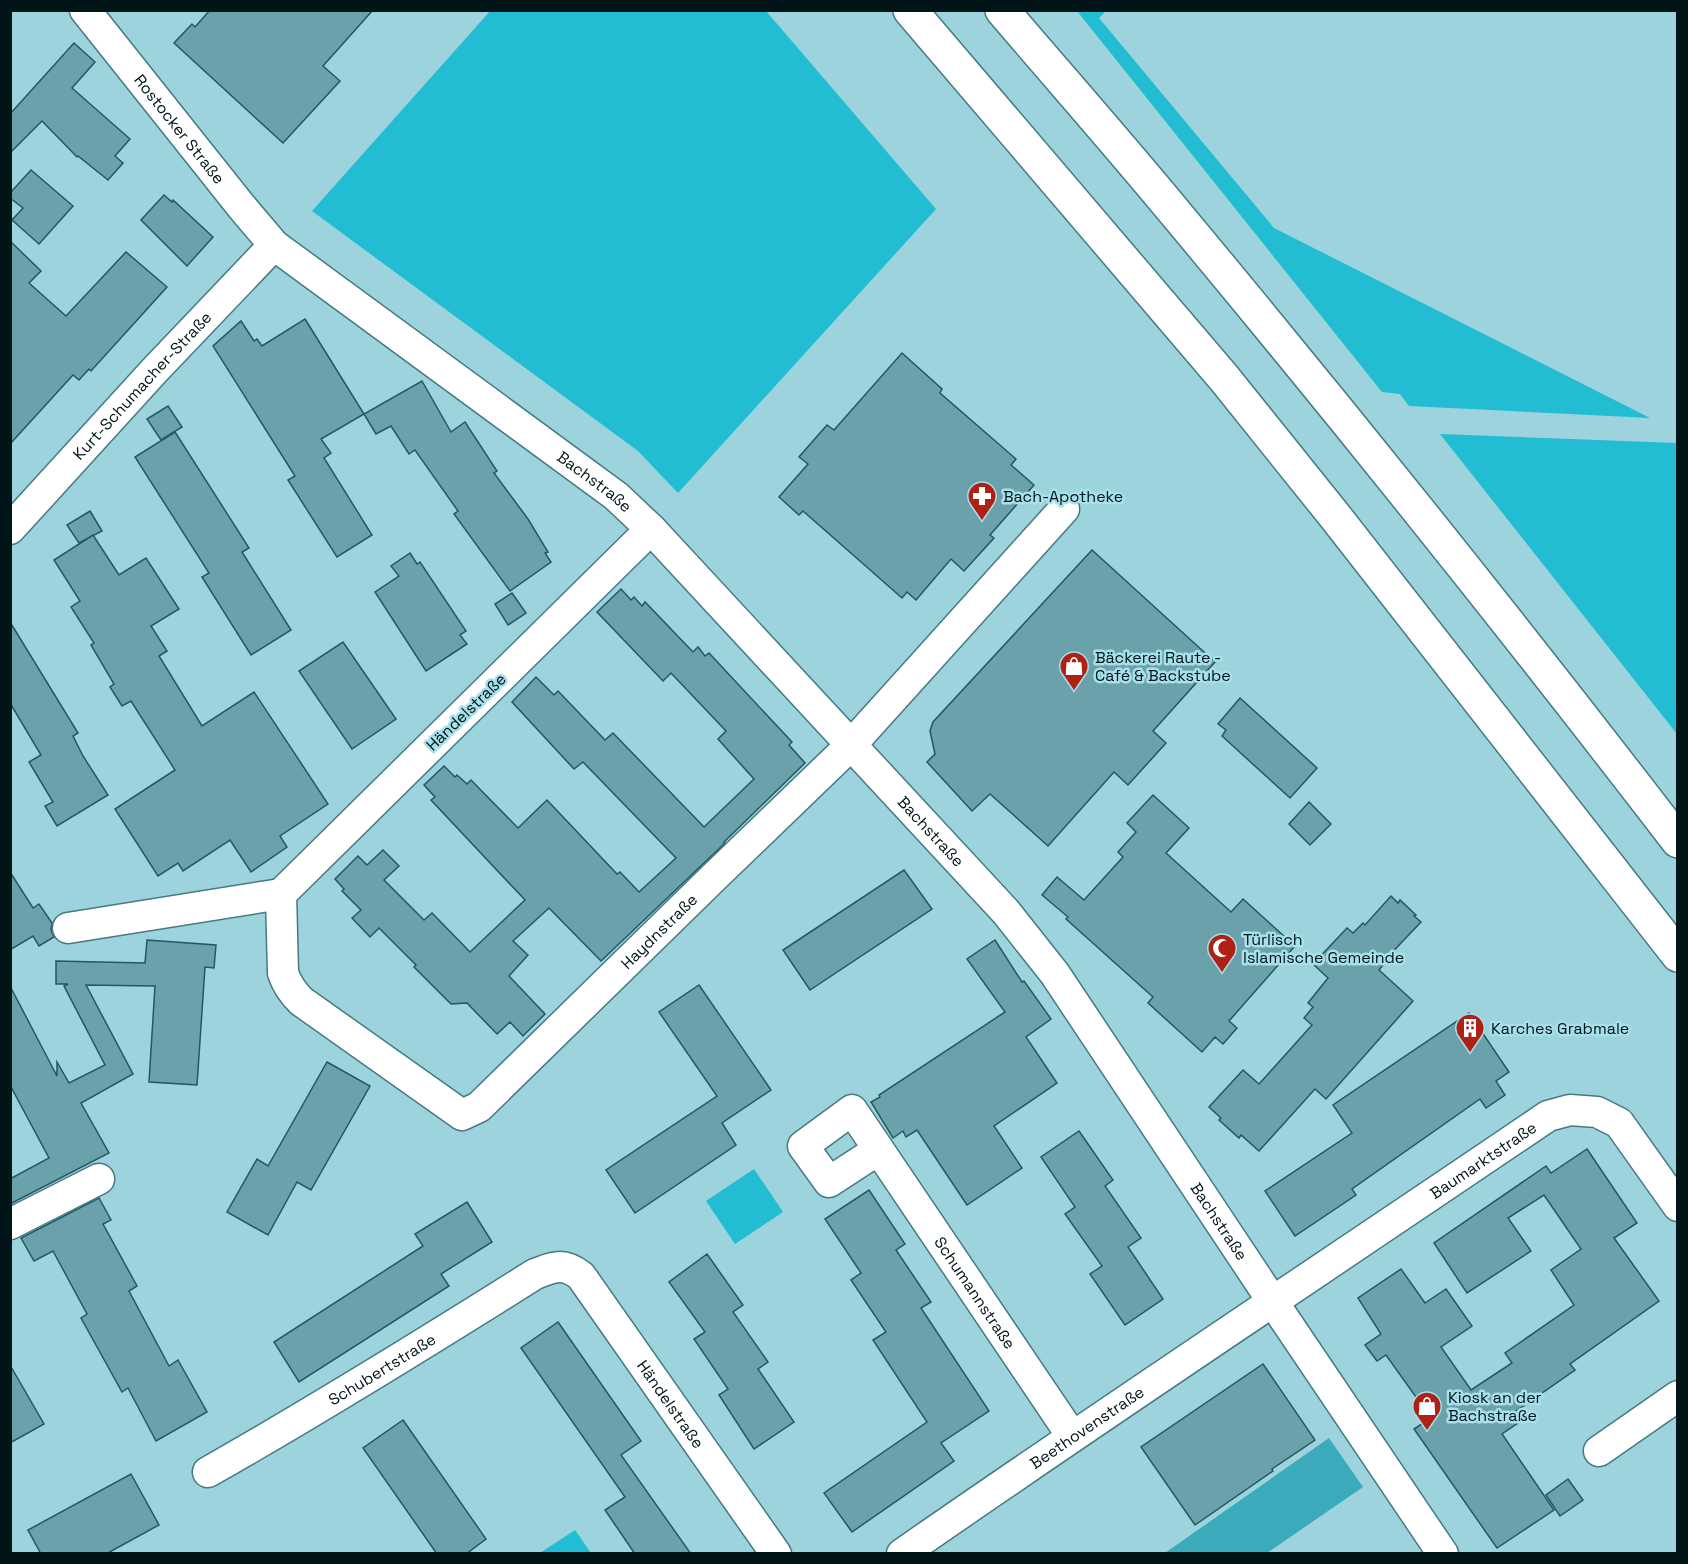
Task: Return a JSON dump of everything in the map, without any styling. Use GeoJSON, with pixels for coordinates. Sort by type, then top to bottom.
{"type":"FeatureCollection","features":[{"type":"Feature","properties":{"kind":"highway"},"geometry":{"type":"LineString","coordinates":[[910,10],[1224,378],[1342,525],[1677,955]]}},
{"type":"Feature","properties":{"kind":"highway"},"geometry":{"type":"LineString","coordinates":[[1002,10],[1177,214],[1315,382],[1548,671],[1677,841]]}},
{"type":"Feature","properties":{"kind":"street","name":"Rostocker Straße"},"geometry":{"type":"LineString","coordinates":[[85,10],[233,197],[274,244]]}},
{"type":"Feature","properties":{"kind":"street","name":"Kurt-Schumacher-Straße"},"geometry":{"type":"LineString","coordinates":[[10,529],[274,244]]}},
{"type":"Feature","properties":{"kind":"street","name":"Bachstraße"},"geometry":{"type":"LineString","coordinates":[[274,244],[616,496],[651,529],[1006,912],[1055,974],[1443,1554]]}},
{"type":"Feature","properties":{"kind":"street","name":"Haydnstraße"},"geometry":{"type":"LineString","coordinates":[[281,894],[283,973],[287,986],[293,994],[462,1115],[479,1107],[851,745],[1065,509]]}},
{"type":"Feature","properties":{"kind":"street","name":"Händelstraße"},"geometry":{"type":"LineString","coordinates":[[281,894],[651,529]]}},
{"type":"Feature","properties":{"kind":"street"},"geometry":{"type":"LineString","coordinates":[[68,928],[281,894]]}},
{"type":"Feature","properties":{"kind":"street","name":"Baumarktstraße"},"geometry":{"type":"LineString","coordinates":[[1273,1302],[1548,1116],[1570,1110],[1598,1112],[1618,1123],[1677,1206]]}},
{"type":"Feature","properties":{"kind":"street","name":"Schumannstraße"},"geometry":{"type":"LineString","coordinates":[[878,1150],[1072,1436]]}},
{"type":"Feature","properties":{"kind":"street"},"geometry":{"type":"LineString","coordinates":[[10,1224],[99,1179]]}},
{"type":"Feature","properties":{"kind":"street","name":"Händelstraße"},"geometry":{"type":"LineString","coordinates":[[557,1266],[573,1269],[581,1276],[776,1554]]}},
{"type":"Feature","properties":{"kind":"street","name":"Schubertstraße"},"geometry":{"type":"LineString","coordinates":[[208,1472],[389,1367],[536,1274],[557,1266]]}},
{"type":"Feature","properties":{"kind":"street","name":"Beethovenstraße"},"geometry":{"type":"LineString","coordinates":[[902,1554],[1072,1436],[1273,1302]]}},
{"type":"Feature","properties":{"kind":"street"},"geometry":{"type":"LineString","coordinates":[[1599,1451],[1677,1396]]}},
{"type":"Feature","properties":{"kind":"shaded area"},"geometry":{"type":"Polygon","coordinates":[[[491,10],[766,11],[936,209],[678,493],[638,451],[312,211],[491,10]]]}},
{"type":"Feature","properties":{"kind":"shaded area"},"geometry":{"type":"Polygon","coordinates":[[[1077,11],[1106,11],[1099,18],[1274,228],[1650,418],[1409,406],[1400,394],[1382,392],[1077,11]]]}},
{"type":"Feature","properties":{"kind":"shaded area"},"geometry":{"type":"Polygon","coordinates":[[[1440,434],[1677,443],[1677,734],[1440,434]]]}},
{"type":"Feature","properties":{"kind":"shaded area"},"geometry":{"type":"Polygon","coordinates":[[[754,1169],[783,1212],[735,1244],[706,1201],[754,1169]]]}},
{"type":"Feature","properties":{"kind":"shaded area"},"geometry":{"type":"Polygon","coordinates":[[[1329,1438],[1363,1487],[1267,1553],[1165,1553],[1329,1438]]]}},
{"type":"Feature","properties":{"kind":"shaded area"},"geometry":{"type":"Polygon","coordinates":[[[575,1530],[591,1553],[540,1553],[575,1530]]]}},
{"type":"Feature","properties":{"kind":"building"},"geometry":{"type":"Polygon","coordinates":[[[210,10],[373,10],[323,66],[340,81],[283,143],[174,43],[192,24],[195,27],[210,10]]]}},
{"type":"Feature","properties":{"kind":"building"},"geometry":{"type":"Polygon","coordinates":[[[74,43],[95,62],[72,88],[130,139],[115,156],[123,163],[108,180],[77,157],[42,121],[10,153],[10,114],[74,43]]]}},
{"type":"Feature","properties":{"kind":"building"},"geometry":{"type":"Polygon","coordinates":[[[31,170],[73,206],[39,244],[12,220],[23,208],[10,198],[10,193],[31,170]]]}},
{"type":"Feature","properties":{"kind":"building"},"geometry":{"type":"Polygon","coordinates":[[[164,195],[172,202],[173,200],[213,237],[187,266],[141,220],[164,195]]]}},
{"type":"Feature","properties":{"kind":"building"},"geometry":{"type":"Polygon","coordinates":[[[10,241],[41,271],[29,283],[66,316],[126,252],[167,287],[91,371],[89,369],[79,380],[73,375],[10,444],[10,241]]]}},
{"type":"Feature","properties":{"kind":"building"},"geometry":{"type":"Polygon","coordinates":[[[305,319],[364,414],[321,439],[331,453],[324,458],[372,535],[337,557],[288,480],[295,476],[213,346],[241,321],[254,341],[257,339],[262,346],[305,319]]]}},
{"type":"Feature","properties":{"kind":"building"},"geometry":{"type":"Polygon","coordinates":[[[902,353],[942,389],[940,393],[1016,459],[1011,465],[1034,485],[990,535],[994,538],[964,571],[951,559],[916,600],[907,592],[902,598],[803,511],[799,515],[779,497],[808,464],[799,457],[827,425],[834,430],[902,353]]]}},
{"type":"Feature","properties":{"kind":"building"},"geometry":{"type":"Polygon","coordinates":[[[422,381],[451,432],[465,422],[497,471],[494,473],[528,519],[548,552],[545,553],[551,562],[510,591],[454,514],[458,511],[415,450],[409,454],[391,426],[376,434],[364,414],[422,381]]]}},
{"type":"Feature","properties":{"kind":"building"},"geometry":{"type":"Polygon","coordinates":[[[168,406],[182,427],[161,440],[147,419],[168,406]]]}},
{"type":"Feature","properties":{"kind":"building"},"geometry":{"type":"Polygon","coordinates":[[[175,432],[249,548],[242,552],[291,630],[251,655],[202,577],[209,573],[135,457],[175,432]]]}},
{"type":"Feature","properties":{"kind":"building"},"geometry":{"type":"Polygon","coordinates":[[[90,511],[102,531],[79,543],[67,525],[90,511]]]}},
{"type":"Feature","properties":{"kind":"building"},"geometry":{"type":"Polygon","coordinates":[[[93,535],[119,575],[146,558],[179,609],[151,626],[167,651],[159,656],[202,726],[254,692],[328,804],[280,836],[287,847],[251,872],[230,840],[183,871],[178,863],[158,876],[115,809],[175,770],[131,701],[122,706],[110,687],[114,684],[91,645],[94,643],[71,607],[80,601],[54,560],[93,535]]]}},
{"type":"Feature","properties":{"kind":"building","name":"Bäckerei Raute - Café & Backstube"},"geometry":{"type":"Polygon","coordinates":[[[1092,550],[1215,662],[1153,731],[1166,743],[1128,785],[1114,772],[1048,846],[990,794],[972,811],[927,762],[935,754],[930,731],[933,722],[1092,550]]]}},
{"type":"Feature","properties":{"kind":"building"},"geometry":{"type":"Polygon","coordinates":[[[410,553],[417,564],[420,562],[466,631],[460,635],[467,644],[426,671],[375,592],[399,576],[391,566],[410,553]]]}},
{"type":"Feature","properties":{"kind":"building"},"geometry":{"type":"Polygon","coordinates":[[[621,589],[631,600],[634,597],[642,606],[645,602],[693,652],[698,647],[705,656],[709,653],[792,742],[789,745],[805,763],[601,961],[549,908],[513,941],[528,955],[509,976],[545,1014],[523,1036],[510,1022],[497,1034],[467,1003],[451,1004],[379,928],[370,937],[352,918],[361,910],[342,891],[344,889],[335,879],[358,856],[367,865],[383,850],[399,866],[384,880],[424,920],[432,913],[470,952],[525,900],[431,800],[435,797],[424,785],[444,766],[455,777],[457,775],[467,784],[471,780],[518,828],[547,800],[617,874],[620,872],[639,892],[676,858],[583,762],[574,769],[512,702],[536,677],[554,695],[558,691],[605,740],[613,733],[704,827],[754,779],[718,739],[726,731],[671,673],[663,681],[597,612],[621,589]]]}},
{"type":"Feature","properties":{"kind":"building"},"geometry":{"type":"Polygon","coordinates":[[[512,593],[526,613],[508,625],[495,604],[512,593]]]}},
{"type":"Feature","properties":{"kind":"building"},"geometry":{"type":"Polygon","coordinates":[[[10,622],[78,733],[73,736],[108,795],[57,826],[45,806],[53,802],[29,762],[41,755],[10,703],[10,622]]]}},
{"type":"Feature","properties":{"kind":"building"},"geometry":{"type":"Polygon","coordinates":[[[343,642],[396,719],[352,749],[299,671],[343,642]]]}},
{"type":"Feature","properties":{"kind":"building"},"geometry":{"type":"Polygon","coordinates":[[[1240,698],[1317,768],[1290,798],[1222,736],[1226,730],[1218,724],[1240,698]]]}},
{"type":"Feature","properties":{"kind":"building"},"geometry":{"type":"Polygon","coordinates":[[[1153,795],[1189,828],[1166,853],[1231,912],[1243,899],[1295,946],[1229,1021],[1237,1028],[1223,1044],[1215,1037],[1202,1052],[1148,1003],[1153,997],[1042,895],[1057,877],[1084,900],[1123,857],[1118,852],[1136,832],[1127,823],[1153,795]]]}},
{"type":"Feature","properties":{"kind":"building"},"geometry":{"type":"Polygon","coordinates":[[[1309,802],[1331,824],[1310,845],[1289,824],[1309,802]]]}},
{"type":"Feature","properties":{"kind":"building"},"geometry":{"type":"Polygon","coordinates":[[[904,870],[932,909],[810,990],[783,950],[904,870]]]}},
{"type":"Feature","properties":{"kind":"building"},"geometry":{"type":"Polygon","coordinates":[[[10,872],[33,908],[39,904],[52,923],[51,930],[54,937],[39,946],[33,936],[10,950],[10,872]]]}},
{"type":"Feature","properties":{"kind":"building"},"geometry":{"type":"Polygon","coordinates":[[[1391,896],[1398,903],[1400,900],[1421,922],[1381,964],[1383,965],[1379,970],[1413,1001],[1326,1099],[1315,1089],[1259,1151],[1241,1135],[1239,1138],[1219,1120],[1221,1118],[1209,1107],[1243,1070],[1259,1084],[1312,1025],[1304,1018],[1313,1007],[1308,1003],[1328,978],[1313,964],[1347,928],[1353,933],[1363,923],[1365,925],[1391,896]]]}},
{"type":"Feature","properties":{"kind":"building"},"geometry":{"type":"Polygon","coordinates":[[[147,940],[216,945],[214,968],[205,967],[197,1085],[149,1082],[155,986],[86,985],[133,1074],[81,1103],[109,1153],[10,1204],[10,1179],[49,1158],[10,1085],[10,986],[57,1076],[57,1062],[69,1083],[105,1065],[64,986],[68,984],[56,984],[56,961],[145,963],[147,940]]]}},
{"type":"Feature","properties":{"kind":"building"},"geometry":{"type":"Polygon","coordinates":[[[995,940],[1022,982],[1024,981],[1051,1019],[1026,1037],[1057,1083],[994,1126],[1022,1168],[967,1205],[917,1130],[906,1137],[903,1131],[893,1138],[871,1102],[1005,1012],[967,959],[995,940]]]}},
{"type":"Feature","properties":{"kind":"building"},"geometry":{"type":"Polygon","coordinates":[[[699,985],[771,1090],[722,1123],[736,1145],[635,1213],[606,1170],[717,1096],[659,1012],[699,985]]]}},
{"type":"Feature","properties":{"kind":"building"},"geometry":{"type":"Polygon","coordinates":[[[1469,1013],[1509,1072],[1496,1081],[1505,1095],[1486,1108],[1480,1099],[1352,1189],[1356,1195],[1295,1236],[1265,1191],[1352,1133],[1333,1105],[1469,1013]]]}},
{"type":"Feature","properties":{"kind":"building"},"geometry":{"type":"Polygon","coordinates":[[[327,1062],[370,1086],[311,1190],[297,1182],[268,1235],[227,1212],[257,1159],[268,1166],[327,1062]]]}},
{"type":"Feature","properties":{"kind":"building"},"geometry":{"type":"Polygon","coordinates":[[[1079,1131],[1113,1180],[1105,1186],[1141,1238],[1128,1247],[1163,1299],[1125,1325],[1090,1274],[1102,1266],[1065,1214],[1075,1207],[1041,1157],[1079,1131]]]}},
{"type":"Feature","properties":{"kind":"building"},"geometry":{"type":"Polygon","coordinates":[[[1587,1149],[1637,1223],[1614,1238],[1659,1301],[1570,1364],[1575,1370],[1512,1414],[1518,1423],[1502,1434],[1554,1510],[1497,1548],[1414,1429],[1431,1418],[1386,1355],[1377,1361],[1365,1345],[1381,1334],[1358,1298],[1401,1269],[1425,1303],[1446,1289],[1472,1326],[1441,1347],[1471,1390],[1512,1363],[1505,1353],[1574,1305],[1551,1270],[1581,1249],[1544,1195],[1508,1218],[1531,1251],[1467,1293],[1434,1243],[1546,1166],[1551,1173],[1587,1149]]]}},
{"type":"Feature","properties":{"kind":"building"},"geometry":{"type":"Polygon","coordinates":[[[869,1190],[905,1244],[896,1250],[931,1302],[921,1308],[989,1411],[941,1443],[954,1461],[852,1532],[824,1493],[927,1422],[873,1340],[886,1332],[851,1280],[861,1273],[825,1219],[869,1190]]]}},
{"type":"Feature","properties":{"kind":"building"},"geometry":{"type":"Polygon","coordinates":[[[99,1198],[111,1220],[103,1224],[137,1286],[129,1291],[169,1366],[178,1360],[207,1412],[156,1441],[128,1388],[122,1392],[81,1318],[87,1314],[53,1251],[34,1261],[21,1238],[99,1198]]]}},
{"type":"Feature","properties":{"kind":"building"},"geometry":{"type":"Polygon","coordinates":[[[467,1202],[492,1242],[441,1274],[449,1286],[299,1382],[274,1342],[423,1246],[415,1234],[467,1202]]]}},
{"type":"Feature","properties":{"kind":"building"},"geometry":{"type":"Polygon","coordinates":[[[707,1254],[743,1305],[733,1312],[768,1362],[758,1369],[794,1422],[754,1449],[719,1395],[728,1389],[694,1339],[705,1332],[669,1282],[707,1254]]]}},
{"type":"Feature","properties":{"kind":"building"},"geometry":{"type":"Polygon","coordinates":[[[558,1322],[641,1441],[621,1455],[691,1554],[635,1554],[605,1510],[625,1497],[521,1348],[558,1322]]]}},
{"type":"Feature","properties":{"kind":"building"},"geometry":{"type":"Polygon","coordinates":[[[1263,1364],[1315,1440],[1195,1525],[1141,1447],[1263,1364]]]}},
{"type":"Feature","properties":{"kind":"building"},"geometry":{"type":"Polygon","coordinates":[[[10,1365],[44,1424],[10,1443],[10,1365]]]}},
{"type":"Feature","properties":{"kind":"building"},"geometry":{"type":"Polygon","coordinates":[[[403,1420],[486,1539],[466,1554],[437,1554],[363,1448],[403,1420]]]}},
{"type":"Feature","properties":{"kind":"building"},"geometry":{"type":"Polygon","coordinates":[[[131,1474],[159,1525],[106,1554],[41,1554],[28,1530],[131,1474]]]}},
{"type":"Feature","properties":{"kind":"building"},"geometry":{"type":"Polygon","coordinates":[[[1568,1479],[1583,1500],[1560,1516],[1546,1495],[1568,1479]]]}},
{"type":"Feature","properties":{"kind":"place","name":"Bach-Apotheke"},"geometry":{"type":"Point","coordinates":[982,522]}},
{"type":"Feature","properties":{"kind":"place","name":"Bäckerei Raute - Café & Backstube"},"geometry":{"type":"Point","coordinates":[1074,692]}},
{"type":"Feature","properties":{"kind":"place","name":"Türlisch Islamische Gemeinde"},"geometry":{"type":"Point","coordinates":[1222,974]}},
{"type":"Feature","properties":{"kind":"place","name":"Karches Grabmale"},"geometry":{"type":"Point","coordinates":[1470,1054]}},
{"type":"Feature","properties":{"kind":"place","name":"Kiosk an der Bachstraße"},"geometry":{"type":"Point","coordinates":[1427,1432]}}]}
